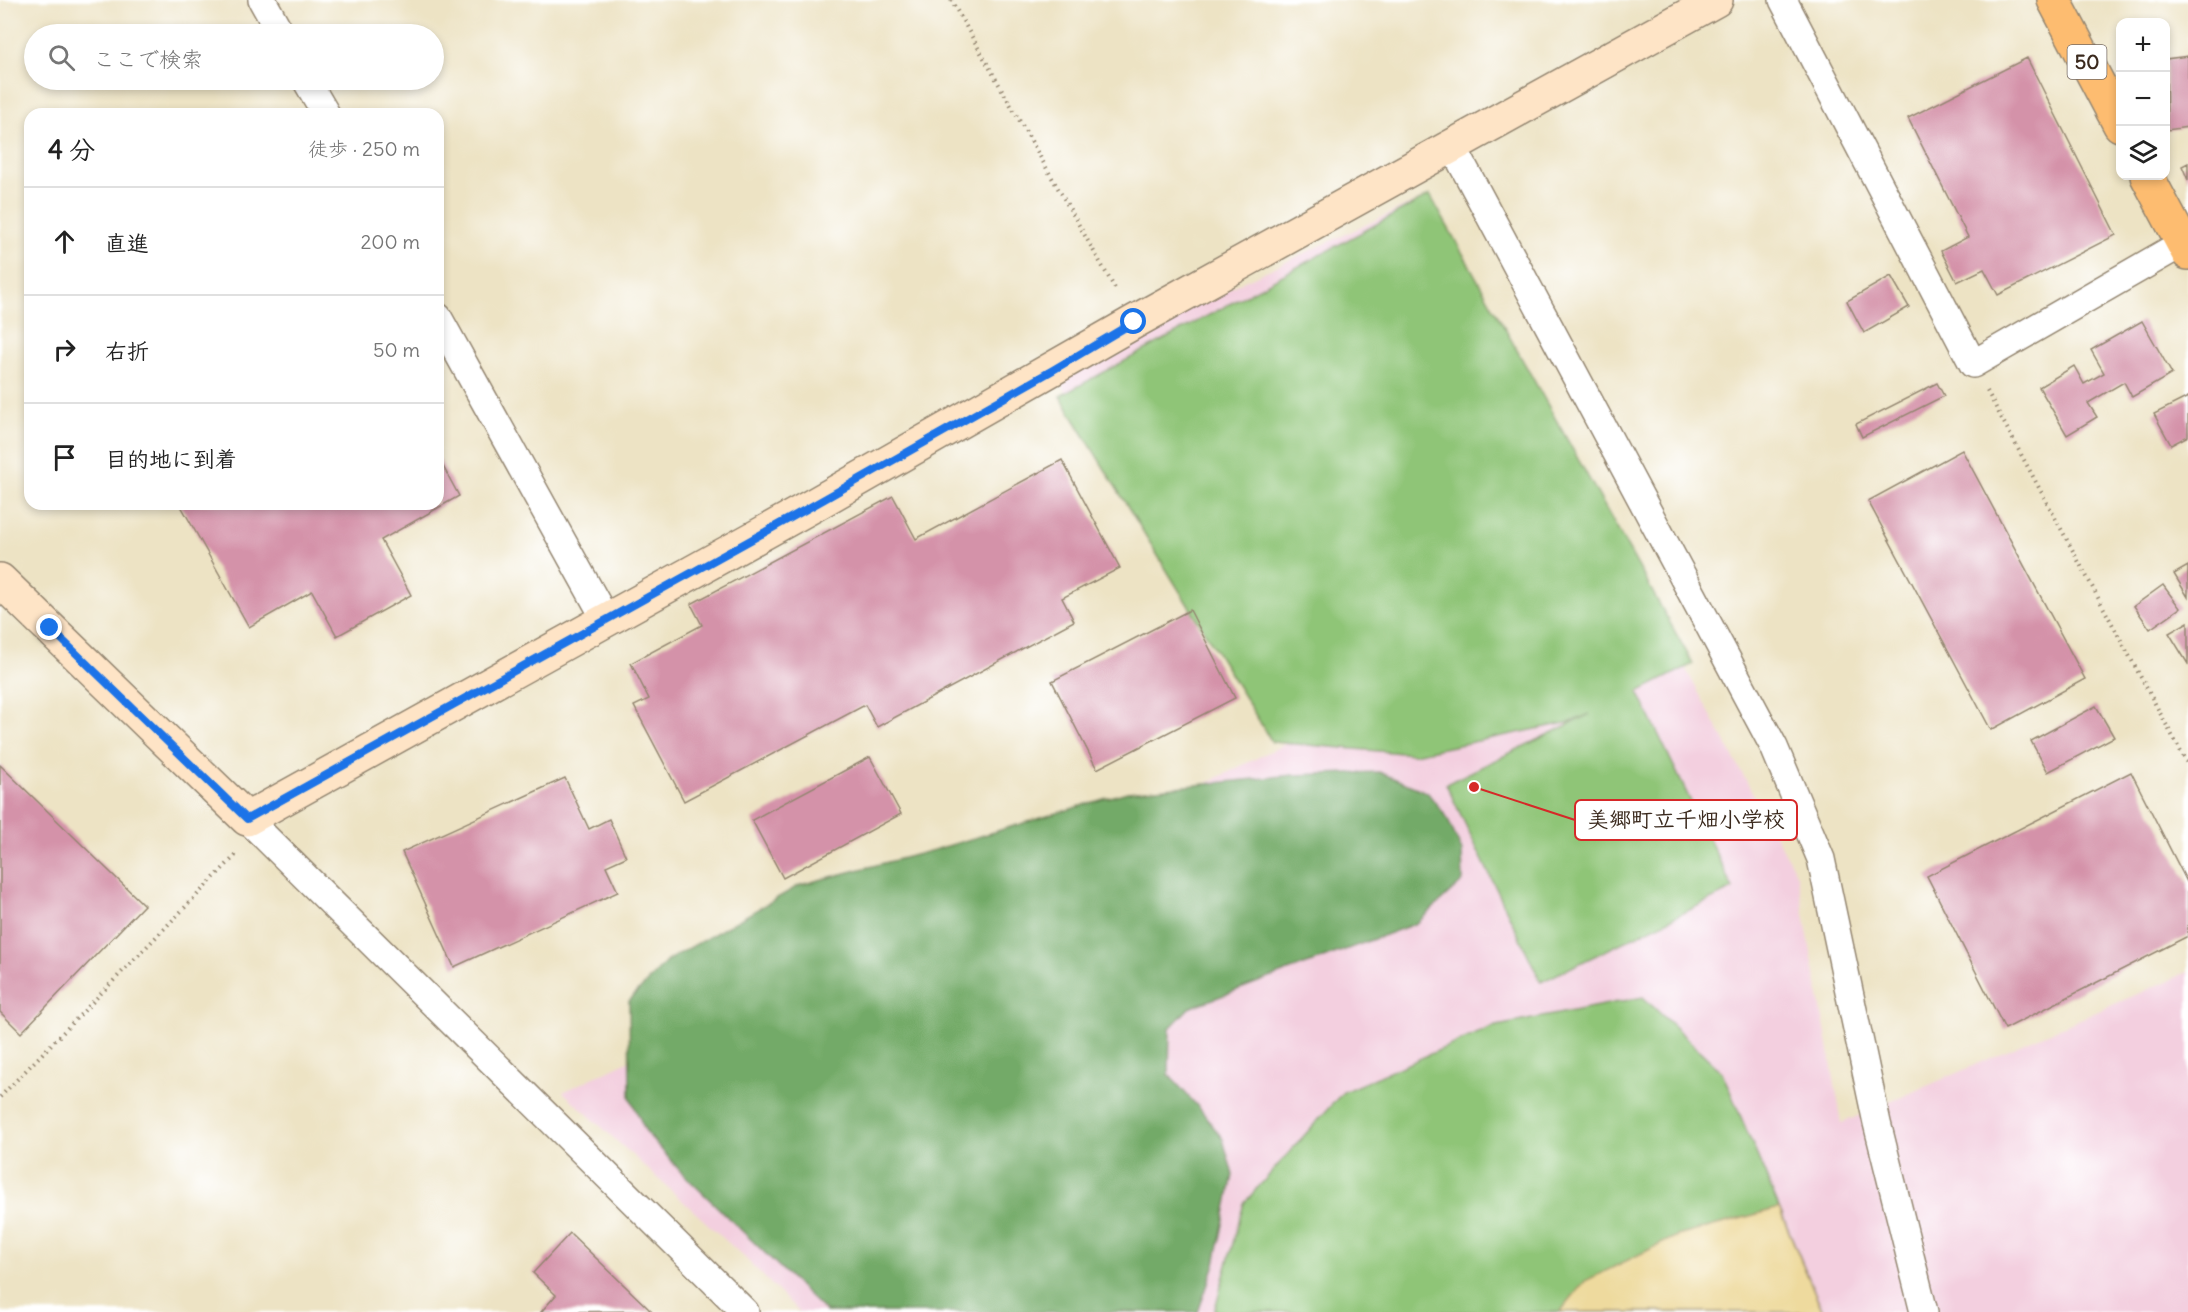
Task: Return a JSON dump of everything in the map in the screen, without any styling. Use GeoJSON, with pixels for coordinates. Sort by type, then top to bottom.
{"type":"FeatureCollection","features":[{"type":"Feature","properties":{"kind":"main road","name":"50"},"geometry":{"type":"LineString","coordinates":[[2055,0],[2116,116]]}},
{"type":"Feature","properties":{"kind":"main road"},"geometry":{"type":"LineString","coordinates":[[2149,180],[2185,248]]}},
{"type":"Feature","properties":{"kind":"street"},"geometry":{"type":"LineString","coordinates":[[262,0],[275,24]]}},
{"type":"Feature","properties":{"kind":"street"},"geometry":{"type":"LineString","coordinates":[[253,825],[606,620],[1053,370],[1134,322],[1716,0]]}},
{"type":"Feature","properties":{"kind":"street"},"geometry":{"type":"LineString","coordinates":[[1783,0],[1973,364],[2185,248]]}},
{"type":"Feature","properties":{"kind":"street"},"geometry":{"type":"LineString","coordinates":[[312,90],[322,108]]}},
{"type":"Feature","properties":{"kind":"street"},"geometry":{"type":"LineString","coordinates":[[1453,147],[1774,747],[1821,859],[1877,1123],[1924,1312]]}},
{"type":"Feature","properties":{"kind":"street"},"geometry":{"type":"LineString","coordinates":[[444,328],[606,620]]}},
{"type":"Feature","properties":{"kind":"street"},"geometry":{"type":"LineString","coordinates":[[0,580],[253,825],[745,1312]]}},
{"type":"Feature","properties":{"kind":"path"},"geometry":{"type":"LineString","coordinates":[[951,0],[1134,322]]}},
{"type":"Feature","properties":{"kind":"path"},"geometry":{"type":"LineString","coordinates":[[1973,364],[2188,765]]}},
{"type":"Feature","properties":{"kind":"path"},"geometry":{"type":"LineString","coordinates":[[0,1097],[253,825]]}},
{"type":"Feature","properties":{"kind":"shaded area"},"geometry":{"type":"Polygon","coordinates":[[[1430,195],[1797,875],[1842,1123],[2188,972],[2188,1312],[799,1312],[744,1257],[563,1092],[1113,830],[1285,744],[1053,370],[1430,195]]]}},
{"type":"Feature","properties":{"kind":"green space"},"geometry":{"type":"Polygon","coordinates":[[[1430,195],[1693,664],[1638,692],[1733,889],[1541,982],[1446,784],[1590,714],[1571,722],[1414,754],[1272,742],[1060,396],[1430,195]]]}},
{"type":"Feature","properties":{"kind":"green space"},"geometry":{"type":"Polygon","coordinates":[[[1379,772],[1427,792],[1446,816],[1462,851],[1463,881],[1417,923],[1189,1008],[1170,1028],[1169,1075],[1223,1139],[1233,1175],[1215,1264],[1198,1312],[826,1312],[681,1172],[646,1132],[630,1097],[629,1001],[668,960],[800,885],[934,850],[1127,792],[1293,775],[1379,772]]]}},
{"type":"Feature","properties":{"kind":"green space"},"geometry":{"type":"Polygon","coordinates":[[[1643,997],[1722,1072],[1823,1312],[1214,1312],[1244,1203],[1343,1092],[1492,1027],[1643,997]]]}},
{"type":"Feature","properties":{"kind":"sand"},"geometry":{"type":"Polygon","coordinates":[[[1779,1208],[1823,1312],[1560,1312],[1585,1281],[1677,1236],[1779,1208]]]}},
{"type":"Feature","properties":{"kind":"building"},"geometry":{"type":"Polygon","coordinates":[[[2188,56],[2188,127],[2170,130],[2170,72],[2170,58],[2188,56]]]}},
{"type":"Feature","properties":{"kind":"building"},"geometry":{"type":"Polygon","coordinates":[[[2027,58],[2116,235],[1998,295],[1984,269],[1957,282],[1941,251],[1968,237],[1908,118],[2027,58]]]}},
{"type":"Feature","properties":{"kind":"building"},"geometry":{"type":"Polygon","coordinates":[[[2188,163],[2188,180],[2182,166],[2188,163]]]}},
{"type":"Feature","properties":{"kind":"building"},"geometry":{"type":"Polygon","coordinates":[[[1891,276],[1909,307],[1864,333],[1847,301],[1891,276]]]}},
{"type":"Feature","properties":{"kind":"building"},"geometry":{"type":"Polygon","coordinates":[[[2142,321],[2172,374],[2132,397],[2124,382],[2088,403],[2097,417],[2067,435],[2039,387],[2074,366],[2084,384],[2104,373],[2091,350],[2142,321]]]}},
{"type":"Feature","properties":{"kind":"building"},"geometry":{"type":"Polygon","coordinates":[[[1937,383],[1944,396],[1862,437],[1856,424],[1937,383]]]}},
{"type":"Feature","properties":{"kind":"building"},"geometry":{"type":"Polygon","coordinates":[[[2188,397],[2188,436],[2171,445],[2154,414],[2188,397]]]}},
{"type":"Feature","properties":{"kind":"building"},"geometry":{"type":"Polygon","coordinates":[[[1962,450],[2085,679],[1991,730],[1868,501],[1962,450]]]}},
{"type":"Feature","properties":{"kind":"building"},"geometry":{"type":"Polygon","coordinates":[[[1062,460],[1120,568],[1062,598],[1074,621],[877,727],[865,705],[684,801],[634,706],[649,699],[631,663],[702,625],[691,604],[893,496],[916,539],[1062,460]]]}},
{"type":"Feature","properties":{"kind":"building"},"geometry":{"type":"Polygon","coordinates":[[[444,468],[459,496],[444,504],[444,468]]]}},
{"type":"Feature","properties":{"kind":"building"},"geometry":{"type":"Polygon","coordinates":[[[183,510],[434,510],[381,540],[411,595],[337,636],[312,591],[249,627],[183,510]]]}},
{"type":"Feature","properties":{"kind":"building"},"geometry":{"type":"Polygon","coordinates":[[[2188,566],[2188,597],[2174,574],[2188,566]]]}},
{"type":"Feature","properties":{"kind":"building"},"geometry":{"type":"Polygon","coordinates":[[[2163,585],[2180,608],[2150,629],[2134,606],[2163,585]]]}},
{"type":"Feature","properties":{"kind":"building"},"geometry":{"type":"Polygon","coordinates":[[[1190,610],[1235,698],[1097,769],[1052,681],[1190,610]]]}},
{"type":"Feature","properties":{"kind":"building"},"geometry":{"type":"Polygon","coordinates":[[[2188,622],[2188,664],[2169,633],[2188,622]]]}},
{"type":"Feature","properties":{"kind":"building"},"geometry":{"type":"Polygon","coordinates":[[[2096,706],[2114,737],[2048,772],[2031,741],[2096,706]]]}},
{"type":"Feature","properties":{"kind":"building"},"geometry":{"type":"Polygon","coordinates":[[[870,757],[901,814],[783,878],[752,820],[870,757]]]}},
{"type":"Feature","properties":{"kind":"building"},"geometry":{"type":"Polygon","coordinates":[[[0,765],[144,905],[21,1033],[0,1012],[0,765]]]}},
{"type":"Feature","properties":{"kind":"building"},"geometry":{"type":"Polygon","coordinates":[[[2131,772],[2188,884],[2188,936],[2005,1029],[1927,876],[2131,772]]]}},
{"type":"Feature","properties":{"kind":"building"},"geometry":{"type":"Polygon","coordinates":[[[565,778],[589,829],[609,819],[626,857],[606,866],[618,892],[454,967],[402,852],[565,778]]]}},
{"type":"Feature","properties":{"kind":"building"},"geometry":{"type":"Polygon","coordinates":[[[570,1233],[651,1311],[541,1312],[556,1295],[533,1273],[570,1233]]]}},
{"type":"Feature","properties":{"kind":"place","name":"美郷町立千畑小学校"},"geometry":{"type":"Point","coordinates":[1474,787]}},
{"type":"Feature","properties":{"kind":"route"},"geometry":{"type":"LineString","coordinates":[[50,628],[247,819],[812,506],[1134,322]]}}]}
